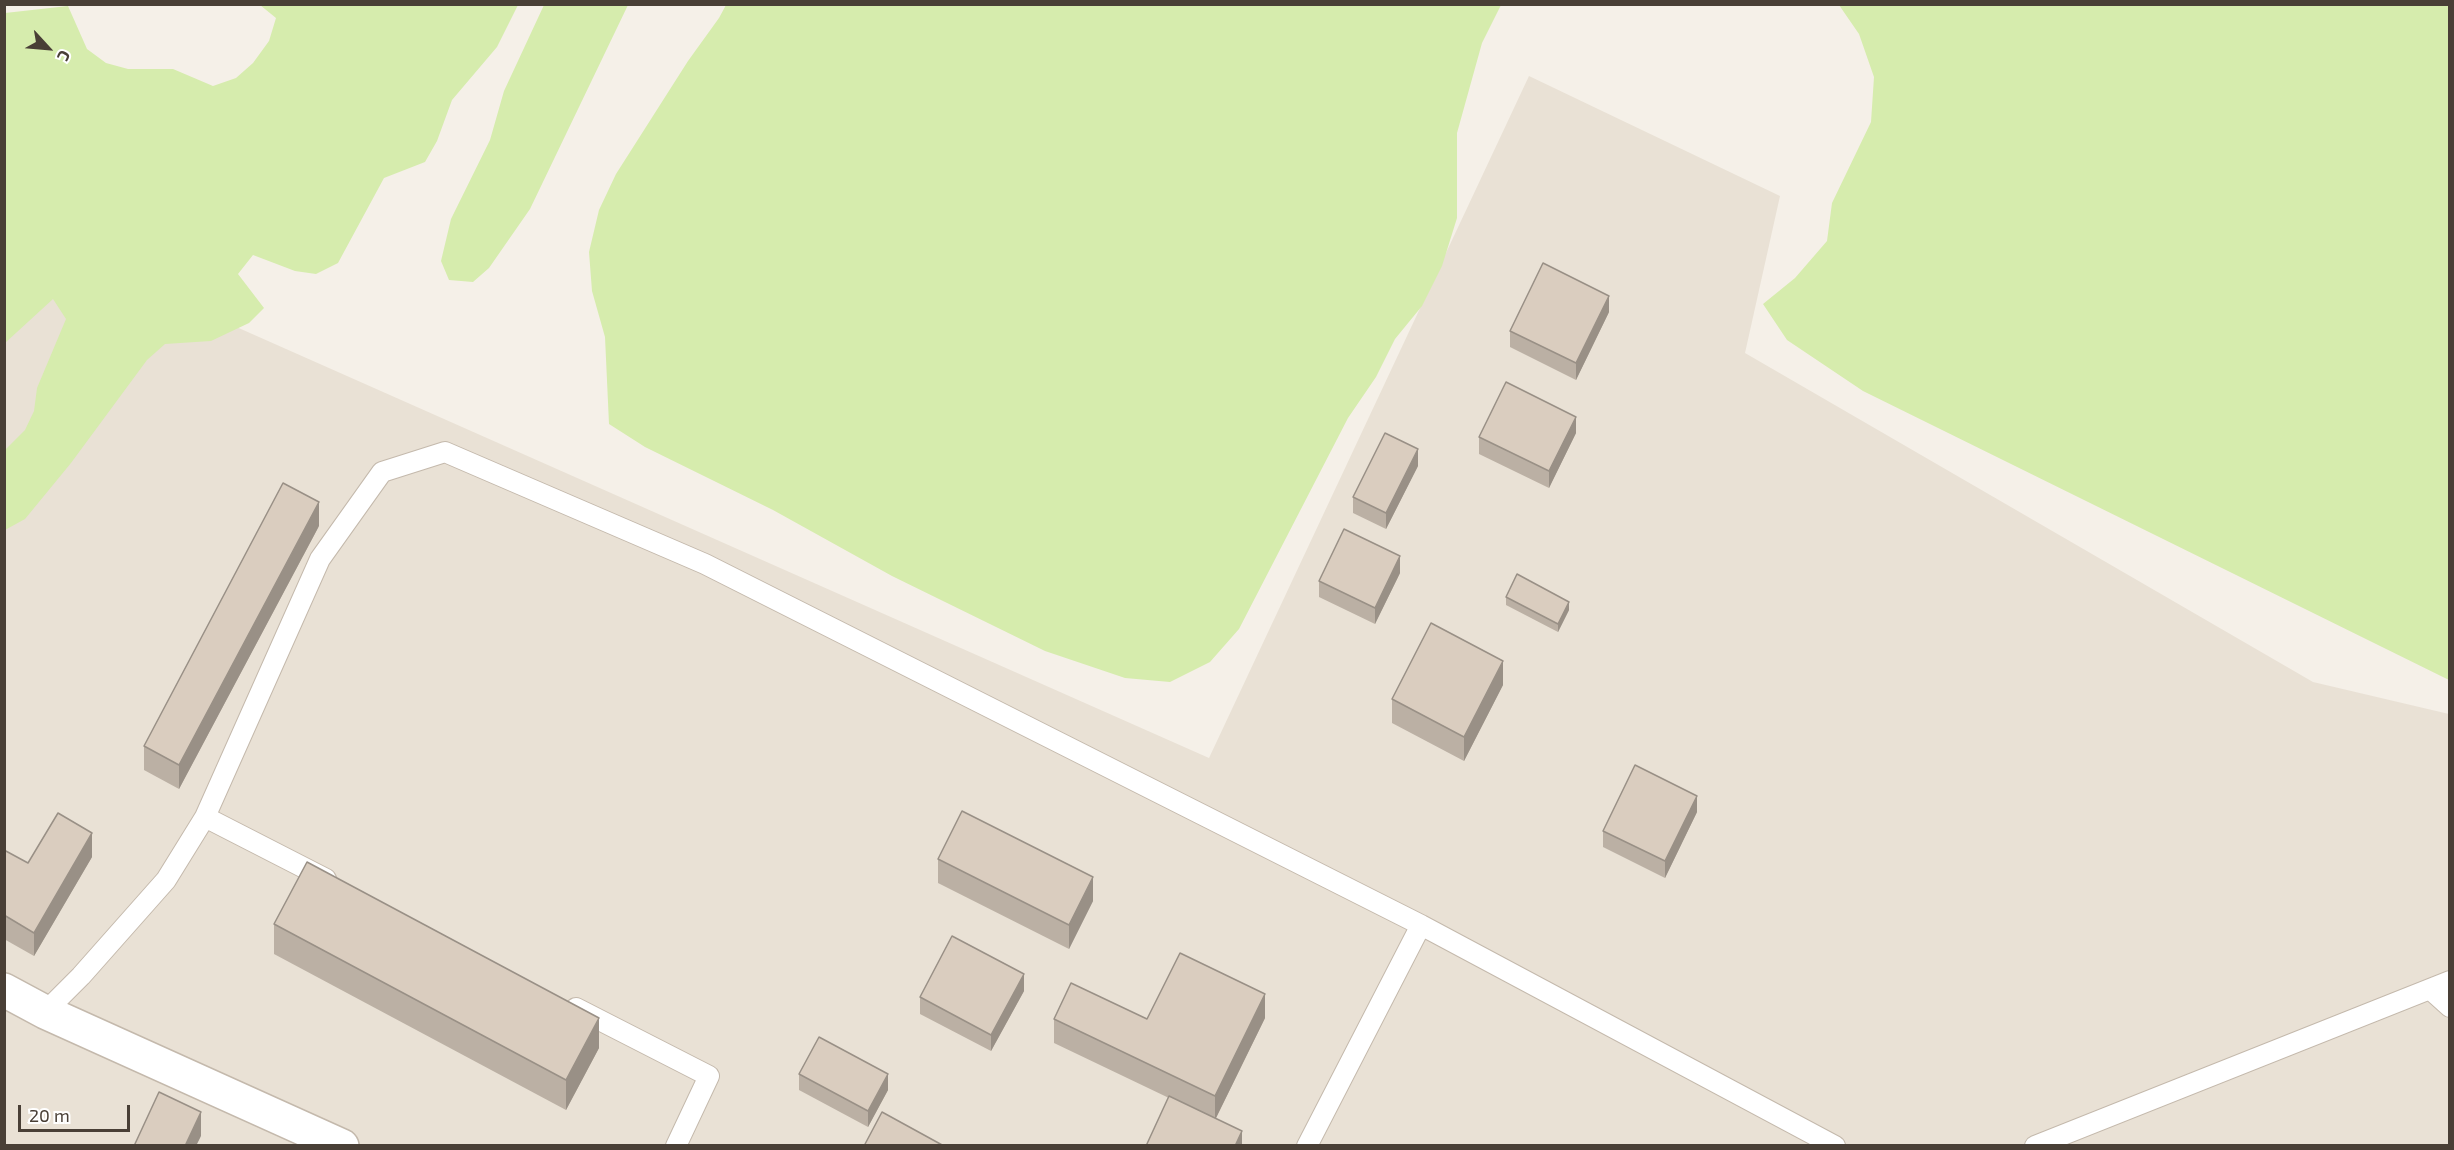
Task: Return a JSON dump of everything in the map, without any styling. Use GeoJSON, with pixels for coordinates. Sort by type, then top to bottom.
{"type":"FeatureCollection","features":[{"type":"Feature","properties":{"kind":"street"},"geometry":{"type":"LineString","coordinates":[[4,990],[45,1012],[342,1146]]}},
{"type":"Feature","properties":{"kind":"lane"},"geometry":{"type":"LineString","coordinates":[[45,1012],[81,976],[166,880],[205,817],[320,559],[382,472],[445,452],[705,564],[1421,925],[1834,1146]]}},
{"type":"Feature","properties":{"kind":"lane"},"geometry":{"type":"LineString","coordinates":[[205,817],[341,887]]}},
{"type":"Feature","properties":{"kind":"lane"},"geometry":{"type":"LineString","coordinates":[[1307,1146],[1421,925]]}},
{"type":"Feature","properties":{"kind":"lane"},"geometry":{"type":"LineString","coordinates":[[2035,1146],[2450,981]]}},
{"type":"Feature","properties":{"kind":"lane"},"geometry":{"type":"LineString","coordinates":[[2430,989],[2450,1007]]}},
{"type":"Feature","properties":{"kind":"lane"},"geometry":{"type":"LineString","coordinates":[[562,1000],[709,1076],[676,1146]]}},
{"type":"Feature","properties":{"kind":"shaded area"},"geometry":{"type":"Polygon","coordinates":[[[1529,76],[1780,196],[1745,353],[2313,682],[2449,714],[2449,1145],[5,1145],[4,224],[1209,758],[1529,76]]]}},
{"type":"Feature","properties":{"kind":"green space"},"geometry":{"type":"Polygon","coordinates":[[[260,5],[518,5],[497,47],[452,100],[437,141],[425,162],[384,178],[338,263],[316,274],[295,271],[253,255],[238,274],[264,308],[249,323],[211,341],[165,344],[147,360],[71,463],[25,519],[5,530],[5,450],[25,430],[34,411],[37,388],[66,319],[53,299],[5,343],[5,13],[68,6],[87,49],[106,63],[128,69],[173,69],[213,86],[236,78],[253,63],[269,41],[276,18],[260,5]]]}},
{"type":"Feature","properties":{"kind":"green space"},"geometry":{"type":"Polygon","coordinates":[[[544,5],[628,5],[530,209],[489,268],[473,282],[449,280],[441,261],[451,219],[490,140],[504,91],[544,5]]]}},
{"type":"Feature","properties":{"kind":"green space"},"geometry":{"type":"Polygon","coordinates":[[[726,5],[1501,5],[1482,43],[1457,133],[1457,218],[1442,266],[1422,306],[1395,339],[1376,377],[1348,418],[1239,629],[1210,662],[1170,682],[1125,678],[1045,651],[892,576],[773,510],[645,447],[609,424],[605,337],[592,291],[589,252],[599,210],[616,174],[726,5]]]}},
{"type":"Feature","properties":{"kind":"green space"},"geometry":{"type":"Polygon","coordinates":[[[1839,5],[2449,5],[2449,680],[1863,391],[1787,340],[1763,304],[1795,278],[1827,241],[1832,203],[1871,122],[1874,77],[1859,34],[1839,5]]]}},
{"type":"Feature","properties":{"kind":"building"},"geometry":{"type":"Polygon","coordinates":[[[1543,263],[1609,296],[1576,363],[1510,331],[1543,263]]]}},
{"type":"Feature","properties":{"kind":"building"},"geometry":{"type":"Polygon","coordinates":[[[1506,382],[1576,417],[1549,471],[1479,437],[1506,382]]]}},
{"type":"Feature","properties":{"kind":"building"},"geometry":{"type":"Polygon","coordinates":[[[1385,433],[1418,449],[1386,513],[1353,497],[1385,433]]]}},
{"type":"Feature","properties":{"kind":"building"},"geometry":{"type":"Polygon","coordinates":[[[283,483],[319,502],[179,765],[144,746],[283,483]]]}},
{"type":"Feature","properties":{"kind":"building"},"geometry":{"type":"Polygon","coordinates":[[[1344,529],[1400,556],[1375,608],[1319,581],[1344,529]]]}},
{"type":"Feature","properties":{"kind":"building"},"geometry":{"type":"Polygon","coordinates":[[[1517,574],[1569,602],[1558,624],[1506,597],[1517,574]]]}},
{"type":"Feature","properties":{"kind":"building"},"geometry":{"type":"Polygon","coordinates":[[[1431,623],[1503,661],[1464,737],[1392,699],[1431,623]]]}},
{"type":"Feature","properties":{"kind":"building"},"geometry":{"type":"Polygon","coordinates":[[[1635,765],[1697,796],[1665,861],[1603,831],[1635,765]]]}},
{"type":"Feature","properties":{"kind":"building"},"geometry":{"type":"Polygon","coordinates":[[[962,811],[1093,877],[1069,925],[938,859],[962,811]]]}},
{"type":"Feature","properties":{"kind":"building"},"geometry":{"type":"Polygon","coordinates":[[[58,813],[92,833],[34,933],[4,915],[4,850],[28,863],[58,813]]]}},
{"type":"Feature","properties":{"kind":"building"},"geometry":{"type":"Polygon","coordinates":[[[307,862],[599,1018],[566,1080],[274,924],[307,862]]]}},
{"type":"Feature","properties":{"kind":"building"},"geometry":{"type":"Polygon","coordinates":[[[952,936],[1024,974],[991,1035],[920,997],[952,936]]]}},
{"type":"Feature","properties":{"kind":"building"},"geometry":{"type":"Polygon","coordinates":[[[1180,953],[1265,994],[1215,1096],[1054,1019],[1071,983],[1147,1019],[1180,953]]]}},
{"type":"Feature","properties":{"kind":"building"},"geometry":{"type":"Polygon","coordinates":[[[819,1037],[888,1074],[868,1111],[799,1074],[819,1037]]]}},
{"type":"Feature","properties":{"kind":"building"},"geometry":{"type":"Polygon","coordinates":[[[159,1092],[201,1112],[185,1146],[134,1146],[159,1092]]]}},
{"type":"Feature","properties":{"kind":"building"},"geometry":{"type":"Polygon","coordinates":[[[1169,1096],[1242,1131],[1235,1146],[1146,1146],[1169,1096]]]}},
{"type":"Feature","properties":{"kind":"building"},"geometry":{"type":"Polygon","coordinates":[[[882,1112],[944,1146],[864,1146],[882,1112]]]}}]}
